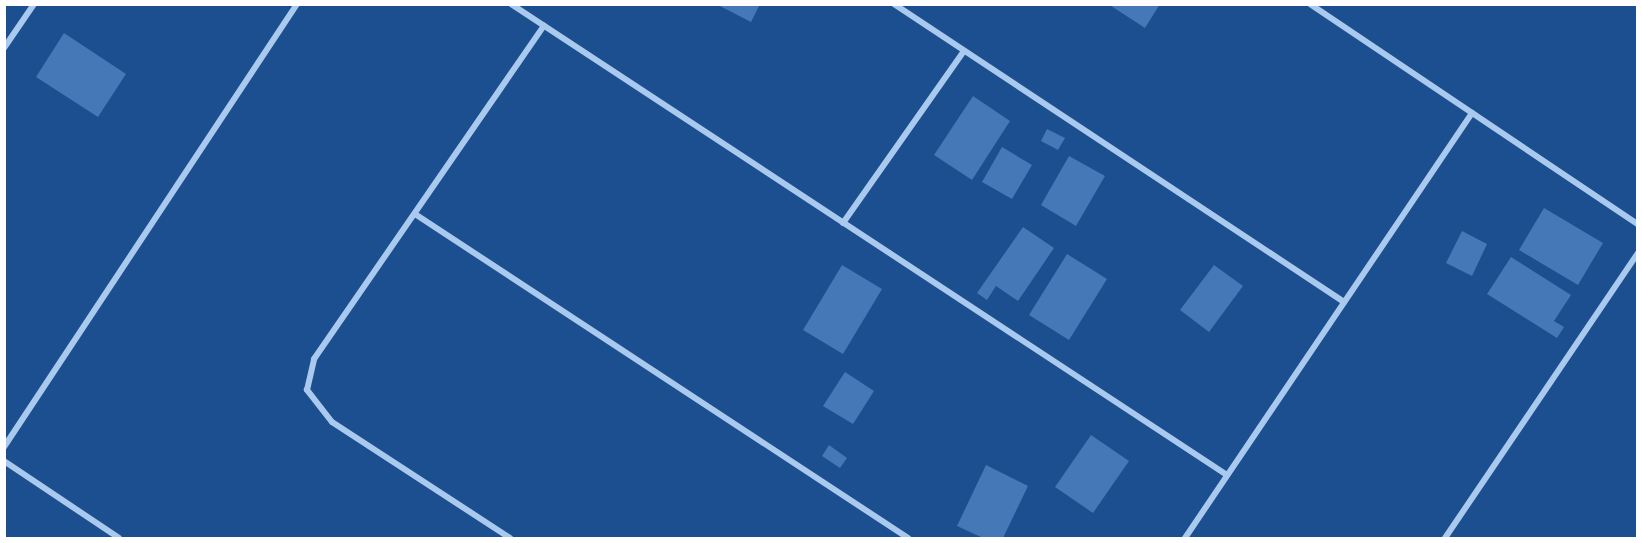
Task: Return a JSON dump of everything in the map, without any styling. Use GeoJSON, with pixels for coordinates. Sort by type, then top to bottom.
{"type":"FeatureCollection","features":[{"type":"Feature","properties":{"kind":"street"},"geometry":{"type":"LineString","coordinates":[[4,48],[34,4]]}},
{"type":"Feature","properties":{"kind":"street"},"geometry":{"type":"LineString","coordinates":[[4,447],[297,4]]}},
{"type":"Feature","properties":{"kind":"street"},"geometry":{"type":"LineString","coordinates":[[511,4],[1227,475]]}},
{"type":"Feature","properties":{"kind":"street"},"geometry":{"type":"LineString","coordinates":[[894,4],[1344,302]]}},
{"type":"Feature","properties":{"kind":"street"},"geometry":{"type":"LineString","coordinates":[[1310,4],[1638,224]]}},
{"type":"Feature","properties":{"kind":"street"},"geometry":{"type":"LineString","coordinates":[[510,538],[332,422],[307,390],[315,359],[544,26]]}},
{"type":"Feature","properties":{"kind":"street"},"geometry":{"type":"LineString","coordinates":[[843,223],[964,51]]}},
{"type":"Feature","properties":{"kind":"street"},"geometry":{"type":"LineString","coordinates":[[1185,538],[1472,112]]}},
{"type":"Feature","properties":{"kind":"street"},"geometry":{"type":"LineString","coordinates":[[415,214],[908,538]]}},
{"type":"Feature","properties":{"kind":"street"},"geometry":{"type":"LineString","coordinates":[[1445,538],[1638,253]]}},
{"type":"Feature","properties":{"kind":"street"},"geometry":{"type":"LineString","coordinates":[[4,461],[119,538]]}},
{"type":"Feature","properties":{"kind":"building"},"geometry":{"type":"Polygon","coordinates":[[[716,4],[760,4],[751,22],[716,4]]]}},
{"type":"Feature","properties":{"kind":"building"},"geometry":{"type":"Polygon","coordinates":[[[1108,4],[1160,4],[1145,28],[1108,4]]]}},
{"type":"Feature","properties":{"kind":"building"},"geometry":{"type":"Polygon","coordinates":[[[64,33],[126,74],[98,117],[36,77],[64,33]]]}},
{"type":"Feature","properties":{"kind":"building"},"geometry":{"type":"Polygon","coordinates":[[[973,96],[1010,121],[972,180],[934,155],[973,96]]]}},
{"type":"Feature","properties":{"kind":"building"},"geometry":{"type":"Polygon","coordinates":[[[1047,129],[1065,138],[1058,150],[1041,141],[1047,129]]]}},
{"type":"Feature","properties":{"kind":"building"},"geometry":{"type":"Polygon","coordinates":[[[1002,147],[1032,165],[1012,199],[982,182],[1002,147]]]}},
{"type":"Feature","properties":{"kind":"building"},"geometry":{"type":"Polygon","coordinates":[[[1069,156],[1105,176],[1076,226],[1041,205],[1069,156]]]}},
{"type":"Feature","properties":{"kind":"building"},"geometry":{"type":"Polygon","coordinates":[[[1544,208],[1603,243],[1578,285],[1519,250],[1544,208]]]}},
{"type":"Feature","properties":{"kind":"building"},"geometry":{"type":"Polygon","coordinates":[[[1023,227],[1054,248],[1018,301],[996,286],[987,300],[977,293],[1023,227]]]}},
{"type":"Feature","properties":{"kind":"building"},"geometry":{"type":"Polygon","coordinates":[[[1462,231],[1487,244],[1472,276],[1446,263],[1462,231]]]}},
{"type":"Feature","properties":{"kind":"building"},"geometry":{"type":"Polygon","coordinates":[[[1067,254],[1107,279],[1069,340],[1029,315],[1067,254]]]}},
{"type":"Feature","properties":{"kind":"building"},"geometry":{"type":"Polygon","coordinates":[[[1511,257],[1571,295],[1554,321],[1564,327],[1557,338],[1487,294],[1511,257]]]}},
{"type":"Feature","properties":{"kind":"building"},"geometry":{"type":"Polygon","coordinates":[[[842,265],[882,289],[843,354],[803,330],[842,265]]]}},
{"type":"Feature","properties":{"kind":"building"},"geometry":{"type":"Polygon","coordinates":[[[1214,265],[1243,286],[1209,332],[1180,310],[1214,265]]]}},
{"type":"Feature","properties":{"kind":"building"},"geometry":{"type":"Polygon","coordinates":[[[845,372],[874,391],[853,424],[823,406],[845,372]]]}},
{"type":"Feature","properties":{"kind":"building"},"geometry":{"type":"Polygon","coordinates":[[[1091,435],[1129,461],[1093,513],[1055,487],[1091,435]]]}},
{"type":"Feature","properties":{"kind":"building"},"geometry":{"type":"Polygon","coordinates":[[[829,445],[847,458],[840,468],[822,456],[829,445]]]}},
{"type":"Feature","properties":{"kind":"building"},"geometry":{"type":"Polygon","coordinates":[[[986,465],[1028,486],[1003,538],[983,538],[957,526],[986,465]]]}}]}
